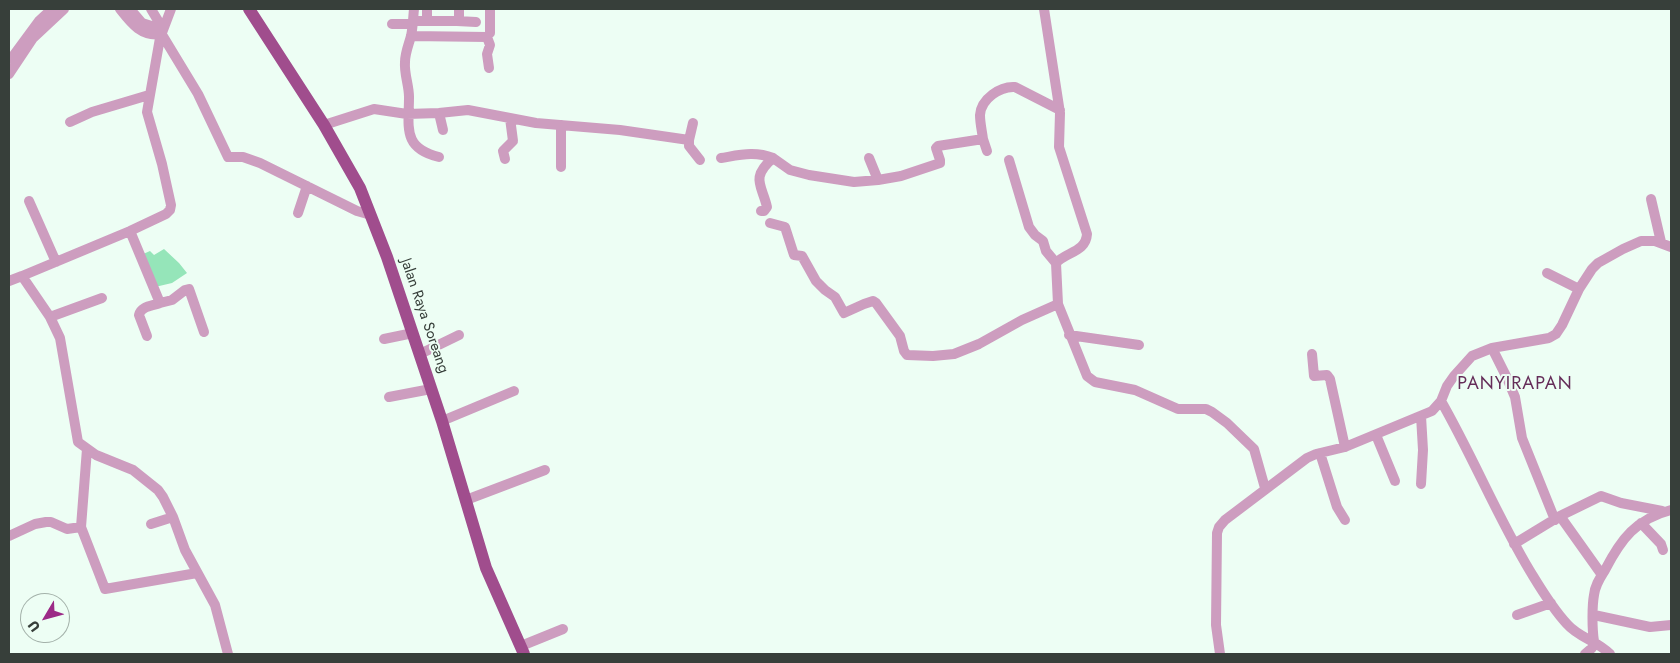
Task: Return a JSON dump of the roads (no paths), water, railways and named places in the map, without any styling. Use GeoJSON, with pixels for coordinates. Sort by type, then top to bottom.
{"type":"FeatureCollection","features":[{"type":"Feature","properties":{"kind":"main road","name":"Jalan Raya Soreang"},"geometry":{"type":"LineString","coordinates":[[249,9],[324,125],[353,174],[371,215],[432,388],[486,568],[522,650]]}},
{"type":"Feature","properties":{"kind":"street"},"geometry":{"type":"LineString","coordinates":[[9,62],[18,47],[52,9]]}},
{"type":"Feature","properties":{"kind":"street"},"geometry":{"type":"LineString","coordinates":[[9,74],[33,38],[63,9]]}},
{"type":"Feature","properties":{"kind":"street"},"geometry":{"type":"LineString","coordinates":[[120,9],[139,30],[156,35],[162,32]]}},
{"type":"Feature","properties":{"kind":"street"},"geometry":{"type":"LineString","coordinates":[[130,9],[142,22],[158,28],[162,32]]}},
{"type":"Feature","properties":{"kind":"street"},"geometry":{"type":"LineString","coordinates":[[151,9],[162,32],[198,94],[228,157],[242,157],[260,164],[357,211],[371,215]]}},
{"type":"Feature","properties":{"kind":"street"},"geometry":{"type":"LineString","coordinates":[[9,281],[130,231],[166,214],[170,208],[162,164],[147,112],[162,32],[171,9]]}},
{"type":"Feature","properties":{"kind":"street"},"geometry":{"type":"LineString","coordinates":[[414,9],[411,36],[405,60],[409,95],[408,131],[414,143],[426,153],[439,157]]}},
{"type":"Feature","properties":{"kind":"street"},"geometry":{"type":"LineString","coordinates":[[427,9],[427,21]]}},
{"type":"Feature","properties":{"kind":"street"},"geometry":{"type":"LineString","coordinates":[[457,22],[460,18],[459,9]]}},
{"type":"Feature","properties":{"kind":"street"},"geometry":{"type":"LineString","coordinates":[[490,9],[490,33]]}},
{"type":"Feature","properties":{"kind":"street"},"geometry":{"type":"LineString","coordinates":[[1044,9],[1060,110],[1059,147],[1087,234],[1087,239],[1082,247],[1061,258],[1056,263]]}},
{"type":"Feature","properties":{"kind":"street"},"geometry":{"type":"LineString","coordinates":[[392,24],[427,21],[476,22]]}},
{"type":"Feature","properties":{"kind":"street"},"geometry":{"type":"LineString","coordinates":[[411,36],[488,38],[490,45],[487,54],[489,68]]}},
{"type":"Feature","properties":{"kind":"street"},"geometry":{"type":"LineString","coordinates":[[987,151],[983,139],[980,114],[990,96],[1004,88],[1015,87],[1060,110]]}},
{"type":"Feature","properties":{"kind":"street"},"geometry":{"type":"LineString","coordinates":[[70,122],[92,112],[149,95]]}},
{"type":"Feature","properties":{"kind":"street"},"geometry":{"type":"LineString","coordinates":[[324,125],[374,109],[407,114],[468,110],[536,123],[620,130],[689,140]]}},
{"type":"Feature","properties":{"kind":"street"},"geometry":{"type":"LineString","coordinates":[[439,113],[444,130]]}},
{"type":"Feature","properties":{"kind":"street"},"geometry":{"type":"LineString","coordinates":[[505,159],[503,151],[512,143],[514,138],[510,118]]}},
{"type":"Feature","properties":{"kind":"street"},"geometry":{"type":"LineString","coordinates":[[693,122],[688,146],[700,160]]}},
{"type":"Feature","properties":{"kind":"street"},"geometry":{"type":"LineString","coordinates":[[561,125],[561,167]]}},
{"type":"Feature","properties":{"kind":"street"},"geometry":{"type":"LineString","coordinates":[[721,158],[754,153],[761,154],[773,158],[790,170],[808,175],[854,182],[901,176],[940,163],[936,148],[938,146],[983,139]]}},
{"type":"Feature","properties":{"kind":"street"},"geometry":{"type":"LineString","coordinates":[[761,211],[764,211],[767,207],[759,186],[760,176],[768,162],[773,158]]}},
{"type":"Feature","properties":{"kind":"street"},"geometry":{"type":"LineString","coordinates":[[869,158],[878,180]]}},
{"type":"Feature","properties":{"kind":"street"},"geometry":{"type":"LineString","coordinates":[[1008,160],[1029,227],[1043,241],[1046,251],[1056,263],[1058,304],[1086,373],[1092,380],[1135,390],[1178,409],[1206,409],[1212,412],[1227,423],[1254,449],[1264,488]]}},
{"type":"Feature","properties":{"kind":"street"},"geometry":{"type":"LineString","coordinates":[[298,213],[307,186]]}},
{"type":"Feature","properties":{"kind":"street"},"geometry":{"type":"LineString","coordinates":[[1651,199],[1661,242]]}},
{"type":"Feature","properties":{"kind":"street"},"geometry":{"type":"LineString","coordinates":[[29,201],[56,262]]}},
{"type":"Feature","properties":{"kind":"street"},"geometry":{"type":"LineString","coordinates":[[770,223],[785,227],[794,254],[802,256],[816,281],[835,297],[844,313],[864,304],[876,303],[900,336],[907,355],[933,356],[954,354],[980,344],[1022,320],[1058,304]]}},
{"type":"Feature","properties":{"kind":"street"},"geometry":{"type":"LineString","coordinates":[[130,231],[160,303]]}},
{"type":"Feature","properties":{"kind":"street"},"geometry":{"type":"LineString","coordinates":[[1220,654],[1216,625],[1218,529],[1225,520],[1264,488],[1313,455],[1345,447],[1434,410],[1441,401],[1447,386],[1464,363],[1472,356],[1492,348],[1553,336],[1562,325],[1593,268],[1610,256],[1641,241],[1661,242],[1671,247]]}},
{"type":"Feature","properties":{"kind":"street"},"geometry":{"type":"LineString","coordinates":[[1547,273],[1580,289]]}},
{"type":"Feature","properties":{"kind":"street"},"geometry":{"type":"LineString","coordinates":[[22,276],[50,318],[60,338],[77,438],[80,444],[96,455],[127,467],[158,490],[173,517],[185,550],[215,605],[228,654]]}},
{"type":"Feature","properties":{"kind":"street"},"geometry":{"type":"LineString","coordinates":[[147,336],[139,315],[142,309],[172,300],[185,290],[189,290],[204,332]]}},
{"type":"Feature","properties":{"kind":"street"},"geometry":{"type":"LineString","coordinates":[[50,318],[102,298]]}},
{"type":"Feature","properties":{"kind":"street"},"geometry":{"type":"LineString","coordinates":[[384,339],[413,333]]}},
{"type":"Feature","properties":{"kind":"street"},"geometry":{"type":"LineString","coordinates":[[420,354],[459,335]]}},
{"type":"Feature","properties":{"kind":"street"},"geometry":{"type":"LineString","coordinates":[[1069,335],[1139,345]]}},
{"type":"Feature","properties":{"kind":"street"},"geometry":{"type":"LineString","coordinates":[[1492,348],[1508,378],[1515,397],[1522,438],[1557,518],[1602,575]]}},
{"type":"Feature","properties":{"kind":"street"},"geometry":{"type":"LineString","coordinates":[[1312,354],[1314,376],[1327,375],[1330,379],[1345,447]]}},
{"type":"Feature","properties":{"kind":"street"},"geometry":{"type":"LineString","coordinates":[[389,397],[432,388]]}},
{"type":"Feature","properties":{"kind":"street"},"geometry":{"type":"LineString","coordinates":[[442,420],[514,391]]}},
{"type":"Feature","properties":{"kind":"street"},"geometry":{"type":"LineString","coordinates":[[1441,401],[1514,544],[1550,603],[1576,633],[1594,641],[1610,654]]}},
{"type":"Feature","properties":{"kind":"street"},"geometry":{"type":"LineString","coordinates":[[1421,416],[1423,450],[1421,484]]}},
{"type":"Feature","properties":{"kind":"street"},"geometry":{"type":"LineString","coordinates":[[1376,434],[1396,481]]}},
{"type":"Feature","properties":{"kind":"street"},"geometry":{"type":"LineString","coordinates":[[87,449],[81,527],[105,589],[197,573]]}},
{"type":"Feature","properties":{"kind":"street"},"geometry":{"type":"LineString","coordinates":[[1320,453],[1337,507],[1345,520]]}},
{"type":"Feature","properties":{"kind":"street"},"geometry":{"type":"LineString","coordinates":[[466,500],[545,470]]}},
{"type":"Feature","properties":{"kind":"street"},"geometry":{"type":"LineString","coordinates":[[1514,544],[1557,518],[1601,496],[1621,504],[1668,511]]}},
{"type":"Feature","properties":{"kind":"street"},"geometry":{"type":"LineString","coordinates":[[1585,654],[1592,648],[1594,641],[1594,593],[1602,575],[1620,544],[1641,523],[1653,516],[1668,511]]}},
{"type":"Feature","properties":{"kind":"street"},"geometry":{"type":"LineString","coordinates":[[151,524],[173,517]]}},
{"type":"Feature","properties":{"kind":"street"},"geometry":{"type":"LineString","coordinates":[[9,536],[35,524],[46,522],[51,522],[67,529],[81,527]]}},
{"type":"Feature","properties":{"kind":"street"},"geometry":{"type":"LineString","coordinates":[[1641,523],[1662,544],[1663,550]]}},
{"type":"Feature","properties":{"kind":"street"},"geometry":{"type":"LineString","coordinates":[[1517,615],[1550,603]]}},
{"type":"Feature","properties":{"kind":"street"},"geometry":{"type":"LineString","coordinates":[[1594,615],[1650,626],[1671,625]]}},
{"type":"Feature","properties":{"kind":"street"},"geometry":{"type":"LineString","coordinates":[[522,650],[563,628]]}},
{"type":"Feature","properties":{"kind":"district","name":"PANYIRAPAN"},"geometry":{"type":"Point","coordinates":[1515,385]}}]}
